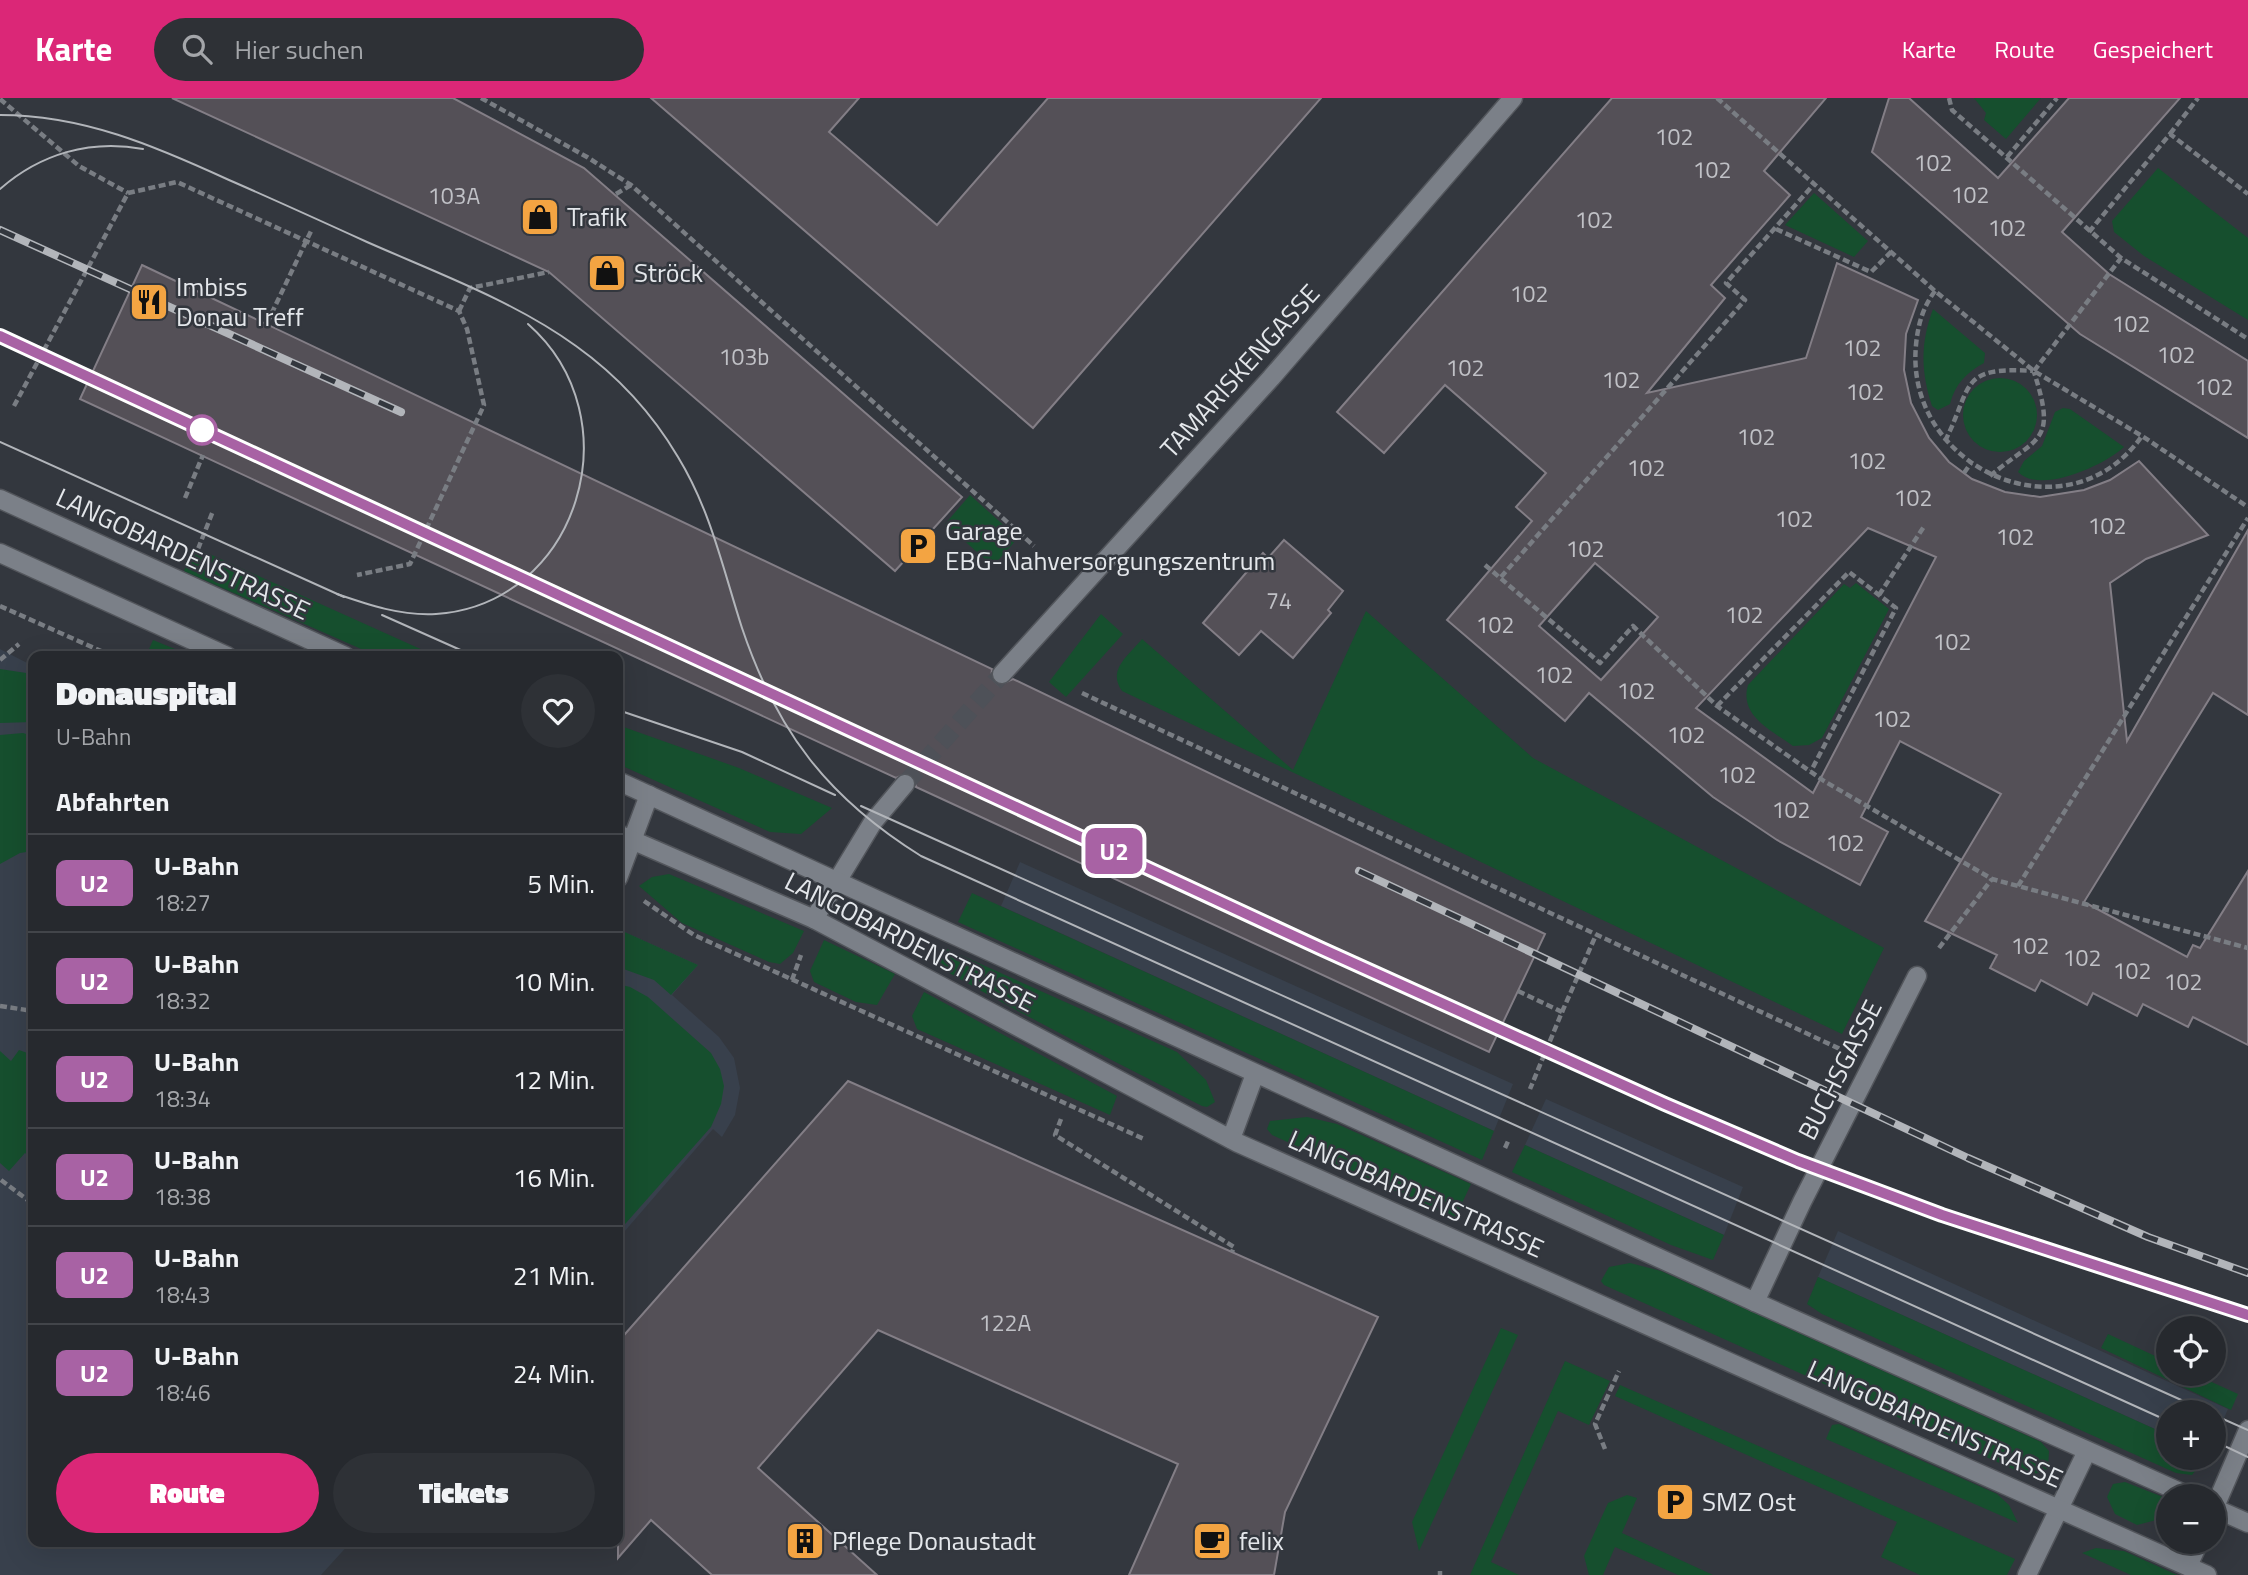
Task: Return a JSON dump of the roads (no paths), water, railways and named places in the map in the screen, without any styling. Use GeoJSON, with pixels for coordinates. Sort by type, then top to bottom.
{"type":"FeatureCollection","features":[{"type":"Feature","properties":{"kind":"street","name":"TAMARISKENGASSE"},"geometry":{"type":"LineString","coordinates":[[1002,674],[1271,378],[1513,98]]}},
{"type":"Feature","properties":{"kind":"street","name":"LANGOBARDENSTRASSE"},"geometry":{"type":"LineString","coordinates":[[0,499],[334,651]]}},
{"type":"Feature","properties":{"kind":"street"},"geometry":{"type":"LineString","coordinates":[[0,553],[216,651]]}},
{"type":"Feature","properties":{"kind":"street","name":"LANGOBARDENSTRASSE"},"geometry":{"type":"LineString","coordinates":[[623,783],[1755,1302],[2162,1484]]}},
{"type":"Feature","properties":{"kind":"street"},"geometry":{"type":"LineString","coordinates":[[814,919],[834,881],[873,822],[905,784]]}},
{"type":"Feature","properties":{"kind":"street"},"geometry":{"type":"LineString","coordinates":[[625,837],[649,796]]}},
{"type":"Feature","properties":{"kind":"street","name":"LANGOBARDENSTRASSE"},"geometry":{"type":"LineString","coordinates":[[625,837],[814,919],[1231,1139],[2207,1575]]}},
{"type":"Feature","properties":{"kind":"street","name":"BUCHSGASSE"},"geometry":{"type":"LineString","coordinates":[[1755,1302],[1790,1224],[1917,976]]}},
{"type":"Feature","properties":{"kind":"street"},"geometry":{"type":"LineString","coordinates":[[1231,1139],[1255,1074]]}},
{"type":"Feature","properties":{"kind":"street"},"geometry":{"type":"LineString","coordinates":[[2224,1484],[2248,1430]]}},
{"type":"Feature","properties":{"kind":"street"},"geometry":{"type":"LineString","coordinates":[[2027,1575],[2087,1451]]}},
{"type":"Feature","properties":{"kind":"street"},"geometry":{"type":"LineString","coordinates":[[2226,1513],[2248,1523]]}},
{"type":"Feature","properties":{"kind":"street"},"geometry":{"type":"LineString","coordinates":[[2188,1566],[2194,1554]]}},
{"type":"Feature","properties":{"kind":"tunnel"},"geometry":{"type":"LineString","coordinates":[[905,784],[1002,674]]}},
{"type":"Feature","properties":{"kind":"tram line"},"geometry":{"type":"LineString","coordinates":[[0,115],[60,120],[118,135],[174,155],[501,301],[552,330],[591,358],[620,383],[645,410],[668,441],[689,477],[708,519],[756,665],[789,731],[833,786],[859,811],[921,856],[2156,1416]]}},
{"type":"Feature","properties":{"kind":"tram line"},"geometry":{"type":"LineString","coordinates":[[0,189],[32,167],[67,152],[104,146],[143,149]]}},
{"type":"Feature","properties":{"kind":"tram line"},"geometry":{"type":"LineString","coordinates":[[337,594],[385,609],[423,614],[436,614],[485,603],[526,578],[556,543],[576,501],[584,454],[579,408],[561,363],[528,324]]}},
{"type":"Feature","properties":{"kind":"tram line"},"geometry":{"type":"LineString","coordinates":[[0,442],[344,597]]}},
{"type":"Feature","properties":{"kind":"tram line"},"geometry":{"type":"LineString","coordinates":[[382,615],[463,651]]}},
{"type":"Feature","properties":{"kind":"tram line"},"geometry":{"type":"LineString","coordinates":[[623,712],[742,752],[835,795]]}},
{"type":"Feature","properties":{"kind":"tram line"},"geometry":{"type":"LineString","coordinates":[[861,806],[2181,1400]]}},
{"type":"Feature","properties":{"kind":"tram line"},"geometry":{"type":"LineString","coordinates":[[2226,1420],[2248,1430]]}},
{"type":"Feature","properties":{"kind":"tram line"},"geometry":{"type":"LineString","coordinates":[[2226,1447],[2248,1457]]}},
{"type":"Feature","properties":{"kind":"railway"},"geometry":{"type":"LineString","coordinates":[[0,230],[401,412]]}},
{"type":"Feature","properties":{"kind":"railway"},"geometry":{"type":"LineString","coordinates":[[0,336],[358,503]]}},
{"type":"Feature","properties":{"kind":"railway"},"geometry":{"type":"LineString","coordinates":[[1359,871],[1968,1158],[2148,1237],[2248,1273]]}},
{"type":"Feature","properties":{"kind":"railway"},"geometry":{"type":"LineString","coordinates":[[1323,949],[1798,1161],[1942,1215],[2248,1315]]}},
{"type":"Feature","properties":{"kind":"metro line","name":"U2"},"geometry":{"type":"LineString","coordinates":[[0,336],[866,735],[1322,949],[1665,1104],[1798,1161],[1942,1215],[2248,1315]]}},
{"type":"Feature","properties":{"kind":"place","name":"Trafik"},"geometry":{"type":"Point","coordinates":[540,217]}},
{"type":"Feature","properties":{"kind":"place","name":"Ströck"},"geometry":{"type":"Point","coordinates":[607,273]}},
{"type":"Feature","properties":{"kind":"place","name":"Imbiss Donau Treff"},"geometry":{"type":"Point","coordinates":[149,302]}},
{"type":"Feature","properties":{"kind":"place","name":"Garage EBG-Nahversorgungszentrum"},"geometry":{"type":"Point","coordinates":[918,546]}},
{"type":"Feature","properties":{"kind":"place","name":"SMZ Ost"},"geometry":{"type":"Point","coordinates":[1675,1502]}},
{"type":"Feature","properties":{"kind":"place","name":"Pflege Donaustadt"},"geometry":{"type":"Point","coordinates":[805,1541]}},
{"type":"Feature","properties":{"kind":"place","name":"felix"},"geometry":{"type":"Point","coordinates":[1212,1541]}}]}
